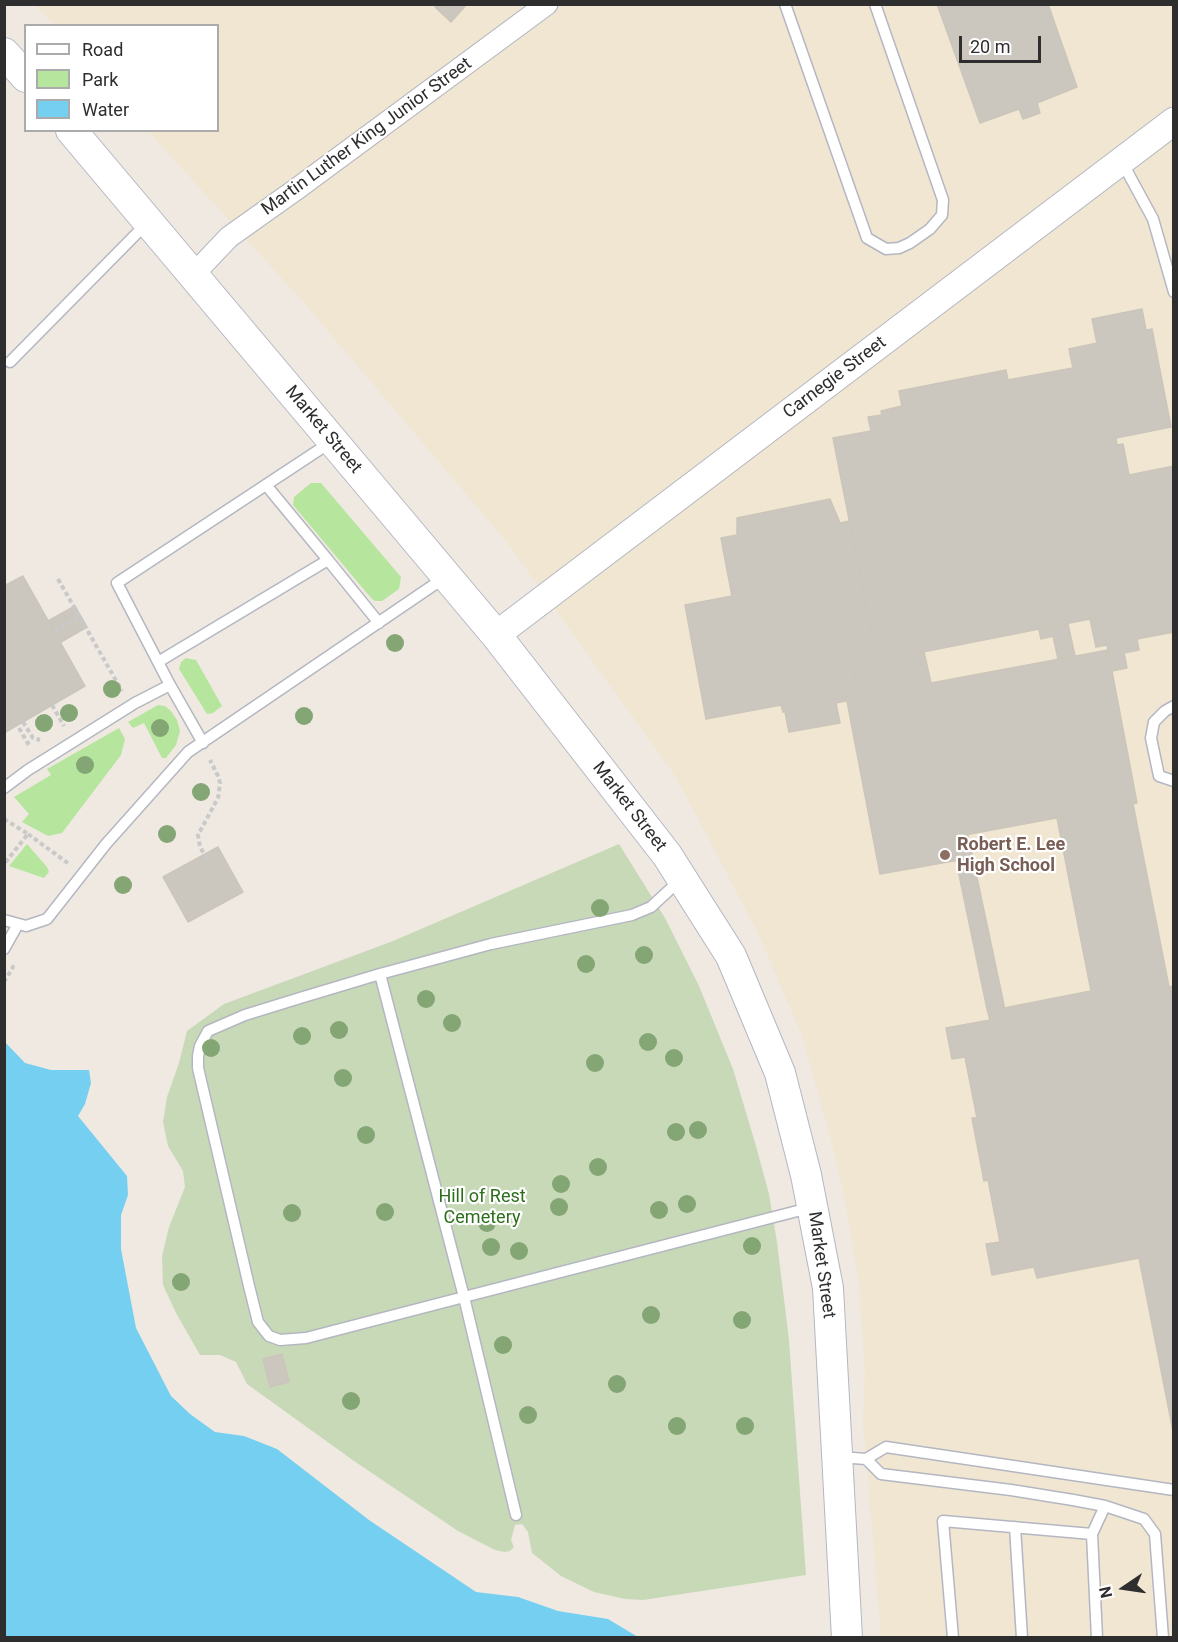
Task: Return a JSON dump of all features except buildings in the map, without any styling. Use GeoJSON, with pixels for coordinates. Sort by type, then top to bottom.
{"type":"FeatureCollection","features":[{"type":"Feature","properties":{"kind":"main road"},"geometry":{"type":"LineString","coordinates":[[4,52],[24,75]]}},
{"type":"Feature","properties":{"kind":"main road","name":"Market Street"},"geometry":{"type":"LineString","coordinates":[[72,132],[496,635],[667,855],[731,956],[780,1073],[812,1207],[828,1288],[851,1458],[847,1638]]}},
{"type":"Feature","properties":{"kind":"street","name":"Martin Luther King Junior Street"},"geometry":{"type":"LineString","coordinates":[[193,274],[229,237],[547,4]]}},
{"type":"Feature","properties":{"kind":"street","name":"Carnegie Street"},"geometry":{"type":"LineString","coordinates":[[496,635],[1173,121]]}},
{"type":"Feature","properties":{"kind":"lane"},"geometry":{"type":"LineString","coordinates":[[785,4],[867,238],[886,249],[899,248],[910,243],[930,229],[942,215],[944,200],[875,4]]}},
{"type":"Feature","properties":{"kind":"lane"},"geometry":{"type":"LineString","coordinates":[[1121,160],[1153,219],[1173,292]]}},
{"type":"Feature","properties":{"kind":"lane"},"geometry":{"type":"LineString","coordinates":[[10,362],[148,222]]}},
{"type":"Feature","properties":{"kind":"lane"},"geometry":{"type":"LineString","coordinates":[[201,744],[117,583],[332,441]]}},
{"type":"Feature","properties":{"kind":"lane"},"geometry":{"type":"LineString","coordinates":[[266,484],[379,623]]}},
{"type":"Feature","properties":{"kind":"lane"},"geometry":{"type":"LineString","coordinates":[[158,662],[328,560]]}},
{"type":"Feature","properties":{"kind":"lane"},"geometry":{"type":"LineString","coordinates":[[4,920],[26,926],[47,919],[106,844],[188,752],[447,576]]}},
{"type":"Feature","properties":{"kind":"lane"},"geometry":{"type":"LineString","coordinates":[[4,788],[28,770],[135,703],[170,685]]}},
{"type":"Feature","properties":{"kind":"lane"},"geometry":{"type":"LineString","coordinates":[[1173,706],[1154,722],[1151,738],[1160,776],[1173,781]]}},
{"type":"Feature","properties":{"kind":"lane"},"geometry":{"type":"LineString","coordinates":[[682,878],[651,906],[632,915],[491,944],[381,974],[245,1016],[208,1031],[200,1046],[198,1056],[201,1081],[258,1322],[269,1336],[280,1340],[295,1340],[812,1207]]}},
{"type":"Feature","properties":{"kind":"lane"},"geometry":{"type":"LineString","coordinates":[[4,949],[18,924]]}},
{"type":"Feature","properties":{"kind":"lane"},"geometry":{"type":"LineString","coordinates":[[381,974],[464,1297],[516,1515]]}},
{"type":"Feature","properties":{"kind":"lane"},"geometry":{"type":"LineString","coordinates":[[851,1458],[886,1447],[1173,1490]]}},
{"type":"Feature","properties":{"kind":"lane"},"geometry":{"type":"LineString","coordinates":[[851,1458],[881,1474],[1011,1490],[1105,1506],[1144,1519],[1155,1534],[1163,1638]]}},
{"type":"Feature","properties":{"kind":"lane"},"geometry":{"type":"LineString","coordinates":[[1097,1638],[1092,1534],[1105,1506]]}},
{"type":"Feature","properties":{"kind":"lane"},"geometry":{"type":"LineString","coordinates":[[953,1638],[943,1521],[1092,1534]]}},
{"type":"Feature","properties":{"kind":"lane"},"geometry":{"type":"LineString","coordinates":[[1015,1527],[1023,1638]]}},
{"type":"Feature","properties":{"kind":"path"},"geometry":{"type":"LineString","coordinates":[[58,579],[120,687],[122,691],[120,695]]}},
{"type":"Feature","properties":{"kind":"path"},"geometry":{"type":"LineString","coordinates":[[55,632],[80,617]]}},
{"type":"Feature","properties":{"kind":"path"},"geometry":{"type":"LineString","coordinates":[[52,705],[65,727],[57,731]]}},
{"type":"Feature","properties":{"kind":"path"},"geometry":{"type":"LineString","coordinates":[[23,722],[35,740],[43,739]]}},
{"type":"Feature","properties":{"kind":"path"},"geometry":{"type":"LineString","coordinates":[[23,736],[29,732]]}},
{"type":"Feature","properties":{"kind":"path"},"geometry":{"type":"LineString","coordinates":[[201,744],[214,766],[220,783],[218,798],[198,836],[200,847],[207,859]]}},
{"type":"Feature","properties":{"kind":"path"},"geometry":{"type":"LineString","coordinates":[[4,819],[83,874]]}},
{"type":"Feature","properties":{"kind":"path"},"geometry":{"type":"LineString","coordinates":[[4,864],[28,834]]}},
{"type":"Feature","properties":{"kind":"path"},"geometry":{"type":"LineString","coordinates":[[4,982],[10,973]]}},
{"type":"Feature","properties":{"kind":"shaded area","name":"Robert E. Lee High School"},"geometry":{"type":"Polygon","coordinates":[[[35,5],[1173,5],[1173,1637],[881,1637],[863,1423],[865,1371],[859,1284],[844,1196],[802,1036],[758,933],[676,777],[506,541],[305,304],[149,132],[219,132],[219,24],[53,24],[35,5]]]}},
{"type":"Feature","properties":{"kind":"green space"},"geometry":{"type":"Polygon","coordinates":[[[311,483],[321,483],[401,577],[399,589],[382,601],[375,601],[371,598],[293,505],[294,497],[311,483]]]}},
{"type":"Feature","properties":{"kind":"green space"},"geometry":{"type":"Polygon","coordinates":[[[186,658],[196,660],[222,706],[213,713],[207,714],[179,669],[181,662],[186,658]]]}},
{"type":"Feature","properties":{"kind":"green space"},"geometry":{"type":"Polygon","coordinates":[[[158,705],[165,706],[171,711],[180,731],[176,745],[166,758],[162,758],[144,723],[133,728],[128,722],[158,705]]]}},
{"type":"Feature","properties":{"kind":"green space"},"geometry":{"type":"Polygon","coordinates":[[[119,728],[125,739],[121,755],[62,833],[48,836],[22,822],[29,814],[14,797],[51,775],[47,769],[119,728]]]}},
{"type":"Feature","properties":{"kind":"green space"},"geometry":{"type":"Polygon","coordinates":[[[27,844],[47,867],[49,872],[44,878],[9,866],[27,844]]]}},
{"type":"Feature","properties":{"kind":"green space","name":"Hill of Rest Cemetery"},"geometry":{"type":"Polygon","coordinates":[[[619,844],[665,918],[699,986],[733,1069],[769,1194],[789,1340],[806,1575],[643,1600],[625,1599],[594,1592],[561,1576],[532,1553],[528,1532],[522,1524],[515,1525],[511,1540],[514,1547],[505,1552],[495,1550],[458,1531],[354,1461],[247,1384],[236,1362],[220,1355],[200,1355],[163,1285],[162,1256],[169,1227],[185,1187],[183,1171],[168,1146],[163,1122],[167,1097],[187,1031],[224,1004],[393,941],[619,844]]]}},
{"type":"Feature","properties":{"kind":"water"},"geometry":{"type":"Polygon","coordinates":[[[4,1041],[25,1063],[51,1070],[89,1070],[91,1083],[85,1104],[78,1116],[127,1176],[128,1195],[121,1215],[121,1249],[136,1328],[171,1396],[190,1414],[215,1432],[244,1436],[277,1449],[369,1520],[476,1592],[518,1597],[558,1611],[608,1619],[638,1637],[5,1637],[4,1041]]]}},
{"type":"Feature","properties":{"kind":"place","name":"Robert E. Lee High School"},"geometry":{"type":"Point","coordinates":[945,855]}}]}
